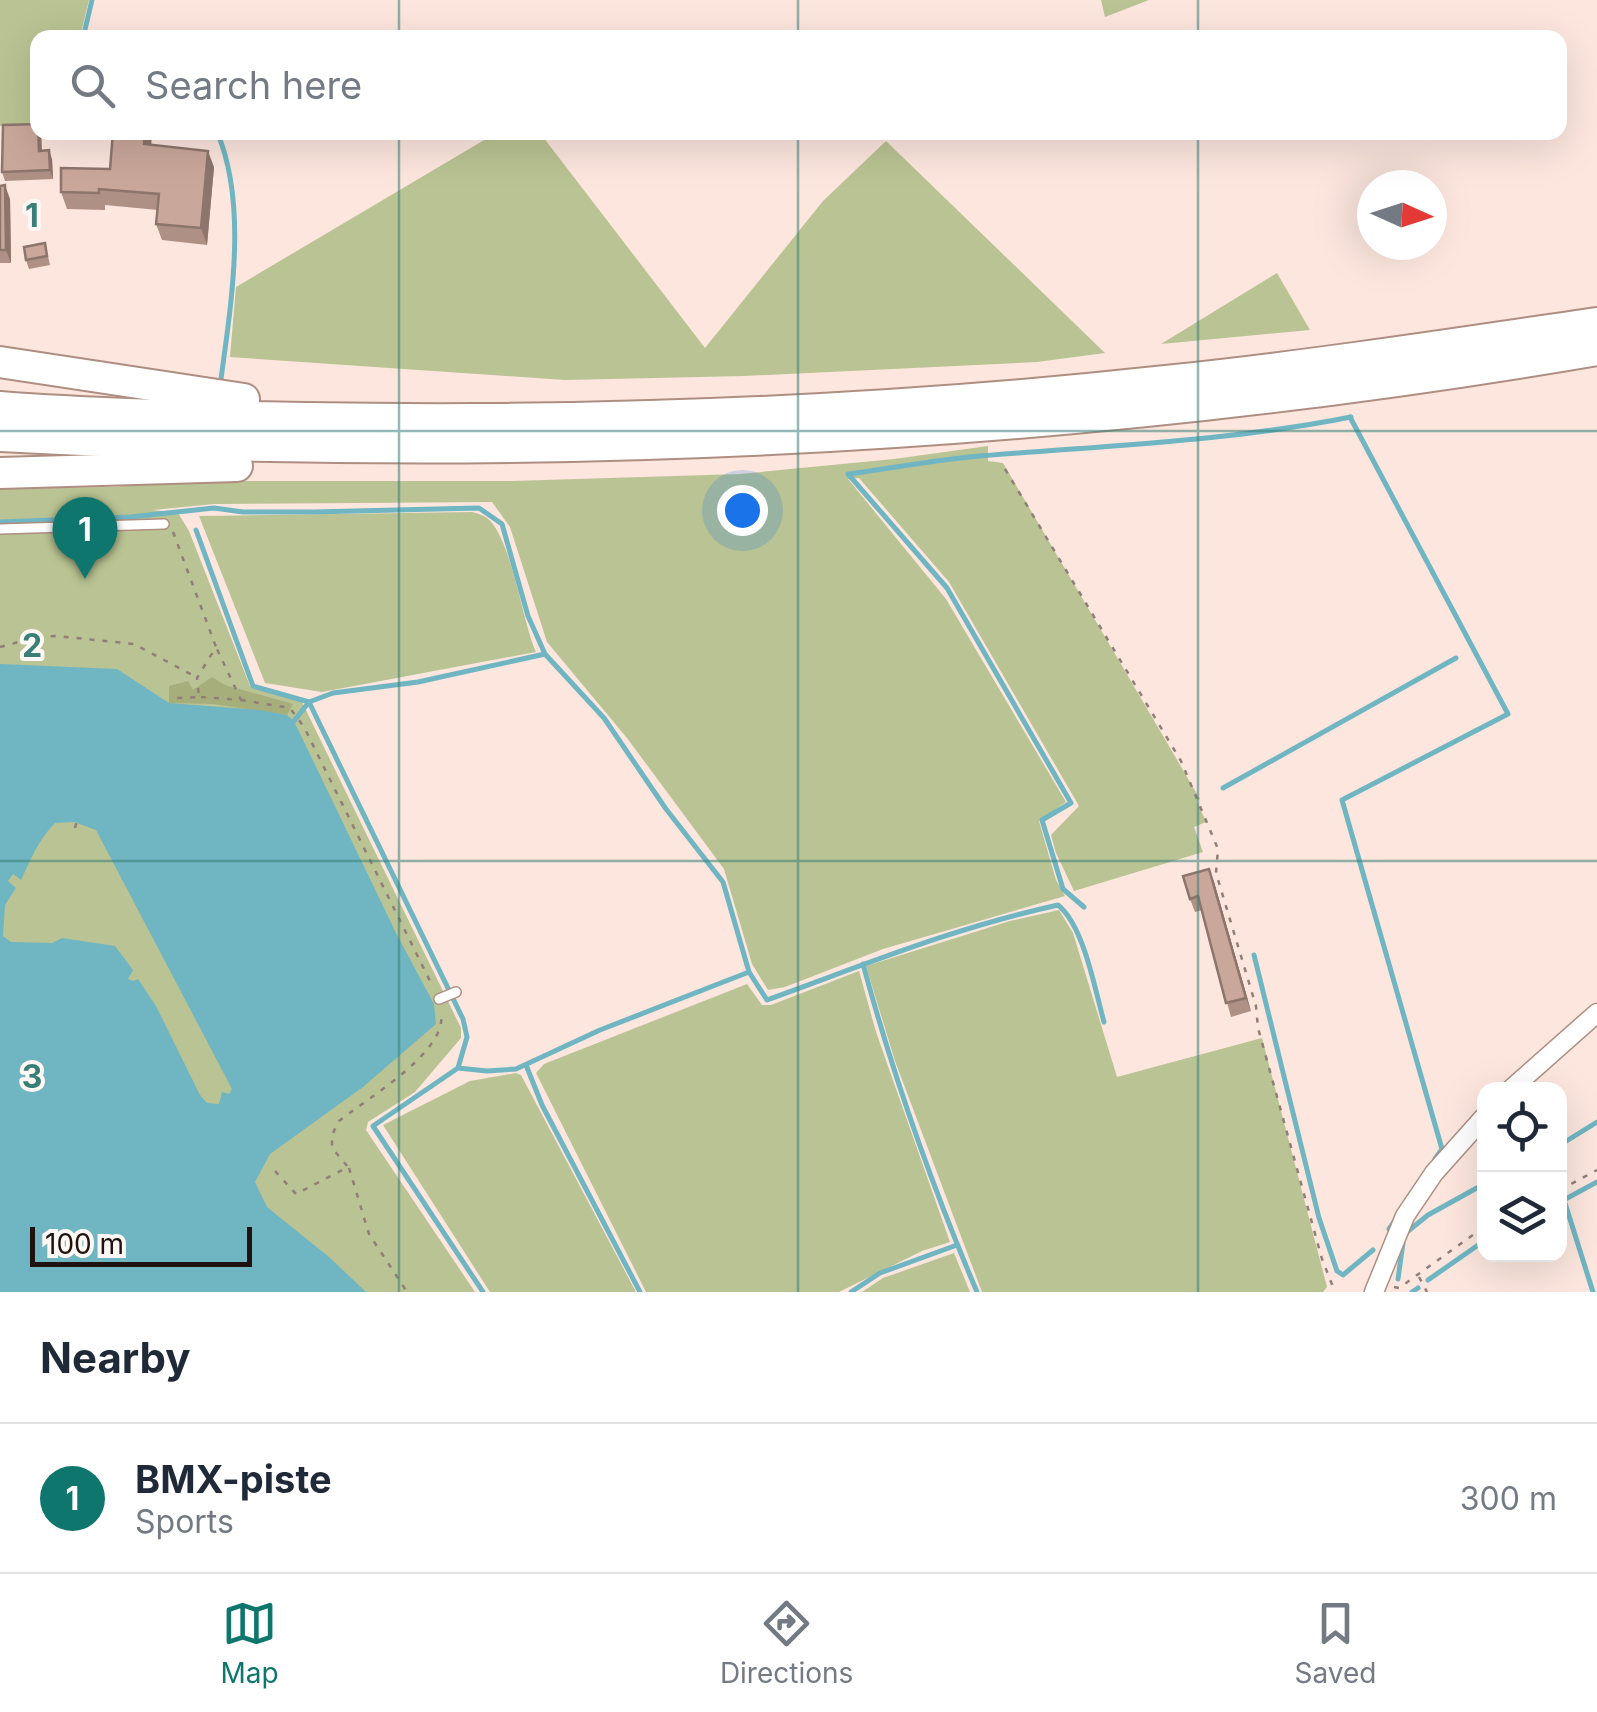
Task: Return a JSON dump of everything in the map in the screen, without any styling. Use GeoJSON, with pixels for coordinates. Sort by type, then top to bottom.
{"type":"FeatureCollection","features":[{"type":"Feature","properties":{"kind":"highway"},"geometry":{"type":"LineString","coordinates":[[0,407],[95,414],[442,420],[741,414],[1165,382],[1597,322]]}},
{"type":"Feature","properties":{"kind":"highway"},"geometry":{"type":"LineString","coordinates":[[0,436],[222,446],[519,448],[742,442],[982,428],[1252,400],[1597,350]]}},
{"type":"Feature","properties":{"kind":"highway"},"geometry":{"type":"LineString","coordinates":[[0,362],[204,395],[304,405],[323,418]]}},
{"type":"Feature","properties":{"kind":"highway"},"geometry":{"type":"LineString","coordinates":[[0,473],[395,464],[519,448]]}},
{"type":"Feature","properties":{"kind":"street"},"geometry":{"type":"LineString","coordinates":[[1519,1082],[1597,1013]]}},
{"type":"Feature","properties":{"kind":"street"},"geometry":{"type":"LineString","coordinates":[[1376,1288],[1405,1216],[1434,1173],[1477,1124]]}},
{"type":"Feature","properties":{"kind":"lane"},"geometry":{"type":"LineString","coordinates":[[0,528],[164,524]]}},
{"type":"Feature","properties":{"kind":"lane"},"geometry":{"type":"LineString","coordinates":[[439,999],[456,992]]}},
{"type":"Feature","properties":{"kind":"path"},"geometry":{"type":"LineString","coordinates":[[1005,470],[1181,761],[1218,849],[1216,873],[1256,1006],[1258,1028],[1322,1259],[1335,1292]]}},
{"type":"Feature","properties":{"kind":"path"},"geometry":{"type":"LineString","coordinates":[[164,524],[175,534],[216,647],[241,700]]}},
{"type":"Feature","properties":{"kind":"path"},"geometry":{"type":"LineString","coordinates":[[0,647],[58,636],[134,644],[197,678]]}},
{"type":"Feature","properties":{"kind":"path"},"geometry":{"type":"LineString","coordinates":[[199,697],[197,678],[216,647]]}},
{"type":"Feature","properties":{"kind":"path"},"geometry":{"type":"LineString","coordinates":[[178,698],[241,700],[290,708],[304,727],[439,999],[443,1021],[426,1051],[339,1121],[332,1134],[332,1148],[348,1167],[369,1234],[407,1292]]}},
{"type":"Feature","properties":{"kind":"path"},"geometry":{"type":"LineString","coordinates":[[75,828],[78,816]]}},
{"type":"Feature","properties":{"kind":"path"},"geometry":{"type":"LineString","coordinates":[[275,1171],[296,1194],[348,1167]]}},
{"type":"Feature","properties":{"kind":"path"},"geometry":{"type":"LineString","coordinates":[[1567,1186],[1597,1170]]}},
{"type":"Feature","properties":{"kind":"path"},"geometry":{"type":"LineString","coordinates":[[1376,1288],[1399,1288],[1477,1232]]}},
{"type":"Feature","properties":{"kind":"path"},"geometry":{"type":"LineString","coordinates":[[1418,1276],[1428,1292]]}},
{"type":"Feature","properties":{"kind":"green space"},"geometry":{"type":"Polygon","coordinates":[[[0,0],[89,0],[82,30],[30,30],[30,126],[0,126],[0,0]]]}},
{"type":"Feature","properties":{"kind":"green space"},"geometry":{"type":"Polygon","coordinates":[[[1101,0],[1149,0],[1105,17],[1101,0]]]}},
{"type":"Feature","properties":{"kind":"green space"},"geometry":{"type":"Polygon","coordinates":[[[484,140],[545,140],[705,348],[823,201],[886,141],[1105,353],[1037,362],[565,380],[230,357],[236,287],[484,140]]]}},
{"type":"Feature","properties":{"kind":"green space"},"geometry":{"type":"Polygon","coordinates":[[[1277,273],[1310,330],[1161,344],[1277,273]]]}},
{"type":"Feature","properties":{"kind":"green space"},"geometry":{"type":"Polygon","coordinates":[[[988,446],[988,461],[1003,463],[1200,799],[1197,801],[1206,822],[1194,827],[1203,852],[1074,891],[1051,835],[1079,806],[949,582],[859,478],[848,479],[946,599],[1066,802],[1039,821],[1056,880],[1065,896],[883,949],[768,990],[752,964],[724,869],[627,738],[547,642],[510,527],[492,502],[214,504],[153,510],[178,513],[189,531],[250,686],[301,700],[461,1028],[461,1038],[415,1092],[368,1122],[366,1130],[475,1292],[0,1292],[0,488],[114,487],[181,481],[512,481],[740,474],[988,446]]]}},
{"type":"Feature","properties":{"kind":"green space"},"geometry":{"type":"Polygon","coordinates":[[[472,512],[487,518],[503,542],[536,652],[322,692],[265,683],[199,516],[472,512]]]}},
{"type":"Feature","properties":{"kind":"green space"},"geometry":{"type":"Polygon","coordinates":[[[212,677],[225,685],[293,704],[287,715],[213,704],[169,703],[169,686],[188,681],[193,690],[212,677]]]}},
{"type":"Feature","properties":{"kind":"green space"},"geometry":{"type":"Polygon","coordinates":[[[1059,910],[1073,933],[1117,1077],[1262,1038],[1327,1287],[1323,1292],[982,1292],[895,1061],[866,966],[1010,921],[1059,910]]]}},
{"type":"Feature","properties":{"kind":"green space"},"geometry":{"type":"Polygon","coordinates":[[[859,971],[876,1032],[950,1242],[922,1251],[839,1292],[646,1292],[536,1073],[544,1064],[747,984],[762,1005],[771,1005],[859,971]]]}},
{"type":"Feature","properties":{"kind":"green space"},"geometry":{"type":"Polygon","coordinates":[[[521,1075],[636,1292],[490,1292],[383,1125],[470,1081],[521,1075]]]}},
{"type":"Feature","properties":{"kind":"green space"},"geometry":{"type":"Polygon","coordinates":[[[954,1253],[970,1292],[862,1292],[883,1278],[954,1253]]]}},
{"type":"Feature","properties":{"kind":"water"},"geometry":{"type":"Polygon","coordinates":[[[0,664],[117,669],[169,703],[287,715],[294,721],[434,1004],[436,1024],[363,1087],[270,1154],[255,1182],[267,1207],[366,1292],[0,1292],[0,664]],[[74,822],[55,823],[49,829],[21,880],[13,874],[8,881],[16,888],[5,905],[3,936],[11,942],[52,943],[62,938],[115,946],[133,970],[128,979],[138,979],[156,1006],[200,1095],[207,1103],[219,1104],[222,1092],[229,1094],[232,1089],[96,830],[74,822]]]}},
{"type":"Feature","properties":{"kind":"building"},"geometry":{"type":"Polygon","coordinates":[[[30,124],[30,140],[39,140],[39,151],[49,150],[50,170],[2,172],[3,125],[30,124]]]}},
{"type":"Feature","properties":{"kind":"building"},"geometry":{"type":"Polygon","coordinates":[[[112,140],[144,140],[144,144],[208,151],[201,228],[156,224],[159,194],[99,189],[99,193],[61,192],[61,168],[110,169],[112,140]]]}},
{"type":"Feature","properties":{"kind":"building"},"geometry":{"type":"Polygon","coordinates":[[[5,185],[6,250],[0,250],[0,186],[5,185]]]}},
{"type":"Feature","properties":{"kind":"building"},"geometry":{"type":"Polygon","coordinates":[[[45,243],[47,256],[26,260],[24,247],[45,243]]]}},
{"type":"Feature","properties":{"kind":"building"},"geometry":{"type":"Polygon","coordinates":[[[1209,869],[1246,998],[1226,1003],[1198,896],[1190,899],[1183,876],[1209,869]]]}},
{"type":"Feature","properties":{"kind":"waterway"},"geometry":{"type":"LineString","coordinates":[[85,30],[92,0]]}},
{"type":"Feature","properties":{"kind":"waterway"},"geometry":{"type":"LineString","coordinates":[[220,140],[235,222],[221,379]]}},
{"type":"Feature","properties":{"kind":"waterway"},"geometry":{"type":"LineString","coordinates":[[1350,417],[1508,714],[1342,800],[1442,1149],[1435,1159]]}},
{"type":"Feature","properties":{"kind":"waterway"},"geometry":{"type":"LineString","coordinates":[[1084,907],[1063,889],[1042,820],[1071,803],[947,588],[848,474],[969,457],[1208,438],[1351,417]]}},
{"type":"Feature","properties":{"kind":"waterway"},"geometry":{"type":"LineString","coordinates":[[0,522],[130,517],[214,508],[243,512],[479,508],[502,524],[528,616],[545,654]]}},
{"type":"Feature","properties":{"kind":"waterway"},"geometry":{"type":"LineString","coordinates":[[196,530],[253,686],[309,702],[463,1019],[467,1037],[458,1068],[373,1126],[483,1292]]}},
{"type":"Feature","properties":{"kind":"waterway"},"geometry":{"type":"LineString","coordinates":[[294,721],[309,702],[333,693],[418,682],[545,654],[604,718],[666,809],[723,882],[749,972]]}},
{"type":"Feature","properties":{"kind":"waterway"},"geometry":{"type":"LineString","coordinates":[[1223,788],[1456,658]]}},
{"type":"Feature","properties":{"kind":"waterway"},"geometry":{"type":"LineString","coordinates":[[458,1068],[516,1069],[600,1030],[749,972],[767,1000],[946,936],[1058,905],[1082,943],[1104,1022]]}},
{"type":"Feature","properties":{"kind":"waterway"},"geometry":{"type":"LineString","coordinates":[[1254,955],[1319,1218],[1337,1271],[1343,1275],[1373,1250]]}},
{"type":"Feature","properties":{"kind":"waterway"},"geometry":{"type":"LineString","coordinates":[[863,964],[914,1130],[977,1292]]}},
{"type":"Feature","properties":{"kind":"waterway"},"geometry":{"type":"LineString","coordinates":[[526,1065],[542,1105],[640,1292]]}},
{"type":"Feature","properties":{"kind":"waterway"},"geometry":{"type":"LineString","coordinates":[[1567,1141],[1597,1122]]}},
{"type":"Feature","properties":{"kind":"waterway"},"geometry":{"type":"LineString","coordinates":[[1567,1198],[1597,1182]]}},
{"type":"Feature","properties":{"kind":"waterway"},"geometry":{"type":"LineString","coordinates":[[1407,1232],[1428,1215],[1477,1188]]}},
{"type":"Feature","properties":{"kind":"waterway"},"geometry":{"type":"LineString","coordinates":[[1567,1210],[1593,1292]]}},
{"type":"Feature","properties":{"kind":"waterway"},"geometry":{"type":"LineString","coordinates":[[1389,1229],[1396,1219]]}},
{"type":"Feature","properties":{"kind":"waterway"},"geometry":{"type":"LineString","coordinates":[[1398,1279],[1403,1243]]}},
{"type":"Feature","properties":{"kind":"waterway"},"geometry":{"type":"LineString","coordinates":[[851,1292],[880,1273],[957,1245]]}},
{"type":"Feature","properties":{"kind":"waterway"},"geometry":{"type":"LineString","coordinates":[[1428,1280],[1477,1246]]}},
{"type":"Feature","properties":{"kind":"waterway"},"geometry":{"type":"LineString","coordinates":[[1412,1292],[1418,1288]]}},
{"type":"Feature","properties":{"kind":"place","name":"BMX-piste"},"geometry":{"type":"Point","coordinates":[85,579]}}]}
